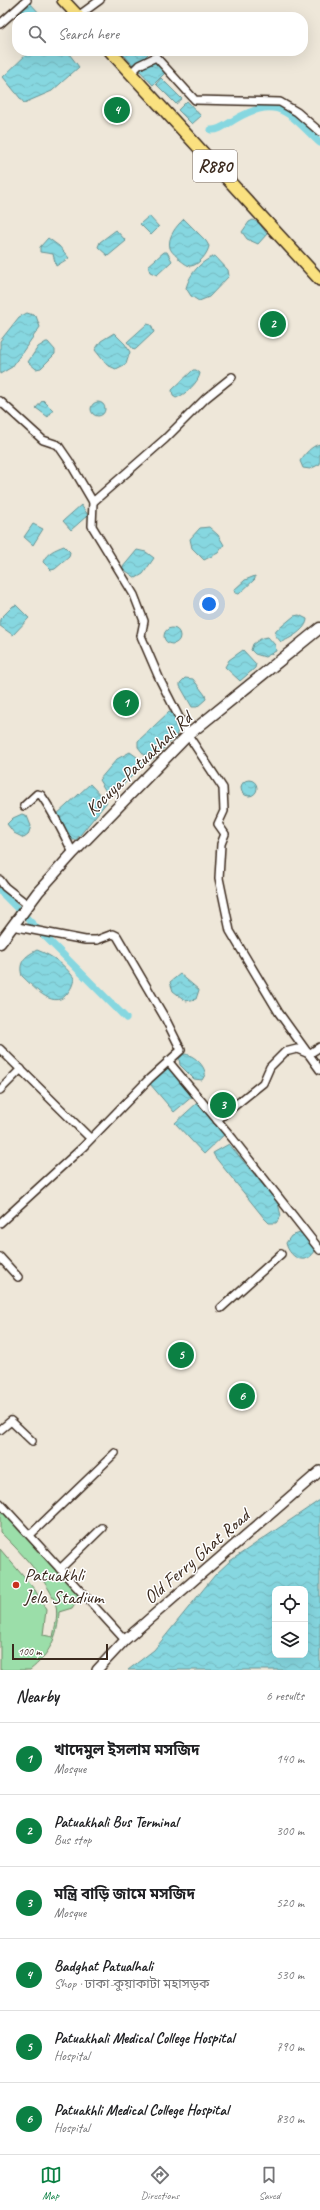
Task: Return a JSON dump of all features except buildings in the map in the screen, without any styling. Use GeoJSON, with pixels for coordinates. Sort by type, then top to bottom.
{"type":"FeatureCollection","features":[{"type":"Feature","properties":{"kind":"main road"},"geometry":{"type":"LineString","coordinates":[[63,0],[74,12]]}},
{"type":"Feature","properties":{"kind":"main road","name":"R880"},"geometry":{"type":"LineString","coordinates":[[114,56],[320,280]]}},
{"type":"Feature","properties":{"kind":"main road","name":"Kocuya-Patuakhali Rd"},"geometry":{"type":"LineString","coordinates":[[0,943],[28,905],[73,853],[188,735],[320,628]]}},
{"type":"Feature","properties":{"kind":"street"},"geometry":{"type":"LineString","coordinates":[[14,12],[27,0]]}},
{"type":"Feature","properties":{"kind":"street"},"geometry":{"type":"LineString","coordinates":[[84,12],[100,0]]}},
{"type":"Feature","properties":{"kind":"street"},"geometry":{"type":"LineString","coordinates":[[0,24],[12,13]]}},
{"type":"Feature","properties":{"kind":"street"},"geometry":{"type":"LineString","coordinates":[[130,74],[139,65],[156,57],[195,100],[280,102],[297,112],[320,132]]}},
{"type":"Feature","properties":{"kind":"street"},"geometry":{"type":"LineString","coordinates":[[93,502],[165,439],[206,398],[232,377]]}},
{"type":"Feature","properties":{"kind":"street"},"geometry":{"type":"LineString","coordinates":[[0,401],[43,440],[58,445],[70,461],[93,502],[92,526],[108,555],[126,579],[134,595],[144,621],[141,636],[160,680],[188,735],[223,788],[224,811],[218,824],[225,834],[221,844],[219,878],[230,931],[279,1013],[320,1070]]}},
{"type":"Feature","properties":{"kind":"street"},"geometry":{"type":"LineString","coordinates":[[24,806],[38,794],[41,795],[53,811],[56,821],[73,853]]}},
{"type":"Feature","properties":{"kind":"street"},"geometry":{"type":"LineString","coordinates":[[0,880],[5,887],[28,905]]}},
{"type":"Feature","properties":{"kind":"street"},"geometry":{"type":"LineString","coordinates":[[0,1223],[83,1147],[90,1138],[181,1050],[114,934],[97,940],[85,940],[48,933],[14,923]]}},
{"type":"Feature","properties":{"kind":"street"},"geometry":{"type":"LineString","coordinates":[[309,1054],[320,1047]]}},
{"type":"Feature","properties":{"kind":"street"},"geometry":{"type":"LineString","coordinates":[[0,1049],[90,1138]]}},
{"type":"Feature","properties":{"kind":"street"},"geometry":{"type":"LineString","coordinates":[[217,1120],[263,1083],[270,1067],[285,1052],[297,1049],[309,1054]]}},
{"type":"Feature","properties":{"kind":"street"},"geometry":{"type":"LineString","coordinates":[[168,1061],[217,1120],[320,1250]]}},
{"type":"Feature","properties":{"kind":"street"},"geometry":{"type":"LineString","coordinates":[[0,1090],[21,1069]]}},
{"type":"Feature","properties":{"kind":"street"},"geometry":{"type":"LineString","coordinates":[[221,1308],[281,1254]]}},
{"type":"Feature","properties":{"kind":"street"},"geometry":{"type":"LineString","coordinates":[[0,1257],[18,1277]]}},
{"type":"Feature","properties":{"kind":"street"},"geometry":{"type":"LineString","coordinates":[[0,1430],[11,1421],[32,1441]]}},
{"type":"Feature","properties":{"kind":"street"},"geometry":{"type":"LineString","coordinates":[[30,1535],[115,1453]]}},
{"type":"Feature","properties":{"kind":"street","name":"Old Ferry Ghat Road"},"geometry":{"type":"LineString","coordinates":[[96,1670],[125,1640],[320,1471]]}},
{"type":"Feature","properties":{"kind":"street"},"geometry":{"type":"LineString","coordinates":[[0,1503],[125,1640]]}},
{"type":"Feature","properties":{"kind":"street"},"geometry":{"type":"LineString","coordinates":[[60,1569],[102,1528]]}},
{"type":"Feature","properties":{"kind":"green space","name":"Patuakhli Jela Stadium"},"geometry":{"type":"Polygon","coordinates":[[[0,1508],[80,1596],[72,1608],[59,1612],[57,1630],[51,1645],[37,1664],[30,1670],[0,1670],[0,1549],[35,1590],[46,1610],[43,1635],[53,1637],[57,1610],[53,1597],[41,1577],[24,1556],[0,1532],[0,1508]]]}},
{"type":"Feature","properties":{"kind":"water"},"geometry":{"type":"Polygon","coordinates":[[[29,2],[38,12],[19,12],[29,2]]]}},
{"type":"Feature","properties":{"kind":"water"},"geometry":{"type":"Polygon","coordinates":[[[25,56],[71,56],[79,67],[52,91],[24,103],[3,77],[25,56]]]}},
{"type":"Feature","properties":{"kind":"water"},"geometry":{"type":"Polygon","coordinates":[[[125,56],[146,56],[135,67],[125,56]]]}},
{"type":"Feature","properties":{"kind":"water"},"geometry":{"type":"Polygon","coordinates":[[[154,58],[167,71],[153,85],[140,71],[154,58]]]}},
{"type":"Feature","properties":{"kind":"water"},"geometry":{"type":"Polygon","coordinates":[[[161,78],[182,99],[176,104],[156,84],[161,78]]]}},
{"type":"Feature","properties":{"kind":"water"},"geometry":{"type":"Polygon","coordinates":[[[187,101],[201,116],[192,124],[178,110],[187,101]]]}},
{"type":"Feature","properties":{"kind":"water"},"geometry":{"type":"Polygon","coordinates":[[[149,216],[159,227],[151,235],[140,224],[149,216]]]}},
{"type":"Feature","properties":{"kind":"water"},"geometry":{"type":"Polygon","coordinates":[[[184,219],[209,246],[203,258],[191,266],[180,260],[172,251],[169,244],[173,232],[184,219]]]}},
{"type":"Feature","properties":{"kind":"water"},"geometry":{"type":"Polygon","coordinates":[[[253,220],[259,223],[267,234],[258,244],[247,239],[242,232],[249,222],[253,220]]]}},
{"type":"Feature","properties":{"kind":"water"},"geometry":{"type":"Polygon","coordinates":[[[116,230],[126,241],[108,256],[98,247],[100,242],[116,230]]]}},
{"type":"Feature","properties":{"kind":"water"},"geometry":{"type":"Polygon","coordinates":[[[48,238],[59,246],[69,258],[56,266],[53,254],[40,252],[40,247],[48,238]]]}},
{"type":"Feature","properties":{"kind":"water"},"geometry":{"type":"Polygon","coordinates":[[[164,252],[167,252],[172,261],[157,275],[150,272],[148,266],[164,252]]]}},
{"type":"Feature","properties":{"kind":"water"},"geometry":{"type":"Polygon","coordinates":[[[215,256],[228,270],[229,276],[209,297],[199,301],[191,296],[186,288],[190,277],[197,268],[205,261],[215,256]]]}},
{"type":"Feature","properties":{"kind":"water"},"geometry":{"type":"Polygon","coordinates":[[[27,313],[36,316],[40,327],[12,367],[0,374],[0,341],[19,317],[27,313]]]}},
{"type":"Feature","properties":{"kind":"water"},"geometry":{"type":"Polygon","coordinates":[[[147,324],[151,325],[154,332],[134,350],[127,342],[147,324]]]}},
{"type":"Feature","properties":{"kind":"water"},"geometry":{"type":"Polygon","coordinates":[[[114,333],[125,344],[130,352],[126,364],[116,369],[107,365],[95,350],[101,341],[114,333]]]}},
{"type":"Feature","properties":{"kind":"water"},"geometry":{"type":"Polygon","coordinates":[[[48,342],[55,350],[55,354],[41,368],[36,369],[28,362],[38,347],[48,342]]]}},
{"type":"Feature","properties":{"kind":"water"},"geometry":{"type":"Polygon","coordinates":[[[193,370],[200,373],[194,384],[180,396],[176,398],[173,396],[172,390],[193,370]]]}},
{"type":"Feature","properties":{"kind":"water"},"geometry":{"type":"Polygon","coordinates":[[[43,400],[53,410],[48,417],[36,408],[43,400]]]}},
{"type":"Feature","properties":{"kind":"water"},"geometry":{"type":"Polygon","coordinates":[[[95,402],[101,402],[105,406],[105,412],[101,416],[95,416],[91,412],[91,406],[95,402]]]}},
{"type":"Feature","properties":{"kind":"water"},"geometry":{"type":"Polygon","coordinates":[[[320,444],[320,464],[310,469],[303,468],[300,461],[311,448],[320,444]]]}},
{"type":"Feature","properties":{"kind":"water"},"geometry":{"type":"Polygon","coordinates":[[[81,505],[88,515],[71,530],[63,521],[81,505]]]}},
{"type":"Feature","properties":{"kind":"water"},"geometry":{"type":"Polygon","coordinates":[[[33,524],[43,529],[33,545],[24,537],[33,524]]]}},
{"type":"Feature","properties":{"kind":"water"},"geometry":{"type":"Polygon","coordinates":[[[209,527],[218,535],[224,545],[218,553],[204,560],[192,548],[190,539],[200,528],[209,527]]]}},
{"type":"Feature","properties":{"kind":"water"},"geometry":{"type":"Polygon","coordinates":[[[64,546],[70,552],[69,557],[55,569],[51,570],[43,562],[44,559],[58,548],[64,546]]]}},
{"type":"Feature","properties":{"kind":"water"},"geometry":{"type":"Polygon","coordinates":[[[137,550],[146,552],[154,558],[143,574],[136,578],[122,568],[137,550]]]}},
{"type":"Feature","properties":{"kind":"water"},"geometry":{"type":"Polygon","coordinates":[[[255,576],[255,579],[239,594],[235,593],[234,590],[245,580],[255,576]]]}},
{"type":"Feature","properties":{"kind":"water"},"geometry":{"type":"Polygon","coordinates":[[[16,605],[29,618],[13,635],[0,626],[0,619],[13,606],[16,605]]]}},
{"type":"Feature","properties":{"kind":"water"},"geometry":{"type":"Polygon","coordinates":[[[299,615],[307,619],[304,626],[289,639],[281,642],[275,635],[276,631],[294,616],[299,615]]]}},
{"type":"Feature","properties":{"kind":"water"},"geometry":{"type":"Polygon","coordinates":[[[169,628],[175,628],[180,633],[178,642],[175,644],[169,644],[164,639],[164,633],[169,628]]]}},
{"type":"Feature","properties":{"kind":"water"},"geometry":{"type":"Polygon","coordinates":[[[268,637],[275,645],[276,651],[265,657],[255,654],[251,650],[253,644],[262,638],[268,637]]]}},
{"type":"Feature","properties":{"kind":"water"},"geometry":{"type":"Polygon","coordinates":[[[243,650],[256,664],[255,668],[240,681],[225,667],[229,660],[243,650]]]}},
{"type":"Feature","properties":{"kind":"water"},"geometry":{"type":"Polygon","coordinates":[[[185,678],[193,679],[205,695],[206,699],[197,707],[192,707],[180,686],[180,683],[185,678]]]}},
{"type":"Feature","properties":{"kind":"water"},"geometry":{"type":"Polygon","coordinates":[[[169,712],[173,713],[177,719],[175,724],[178,731],[176,736],[152,760],[146,757],[138,747],[138,741],[169,712]]]}},
{"type":"Feature","properties":{"kind":"water"},"geometry":{"type":"Polygon","coordinates":[[[130,752],[141,760],[143,765],[113,795],[107,793],[99,780],[117,759],[130,752]]]}},
{"type":"Feature","properties":{"kind":"water"},"geometry":{"type":"Polygon","coordinates":[[[249,780],[256,785],[257,788],[252,795],[249,796],[242,791],[241,788],[246,781],[249,780]]]}},
{"type":"Feature","properties":{"kind":"water"},"geometry":{"type":"Polygon","coordinates":[[[90,784],[107,802],[76,840],[71,840],[64,833],[55,816],[90,784]]]}},
{"type":"Feature","properties":{"kind":"water"},"geometry":{"type":"Polygon","coordinates":[[[22,814],[27,816],[31,826],[28,835],[24,838],[14,833],[7,824],[13,818],[22,814]]]}},
{"type":"Feature","properties":{"kind":"water"},"geometry":{"type":"Polygon","coordinates":[[[37,950],[58,961],[74,978],[69,991],[60,999],[55,1000],[42,994],[22,976],[22,963],[26,957],[37,950]]]}},
{"type":"Feature","properties":{"kind":"water"},"geometry":{"type":"Polygon","coordinates":[[[180,974],[199,990],[196,999],[186,1001],[173,991],[170,982],[180,974]]]}},
{"type":"Feature","properties":{"kind":"water"},"geometry":{"type":"Polygon","coordinates":[[[184,1054],[195,1058],[201,1064],[205,1072],[202,1080],[194,1079],[180,1065],[179,1059],[184,1054]]]}},
{"type":"Feature","properties":{"kind":"water"},"geometry":{"type":"Polygon","coordinates":[[[167,1067],[194,1095],[174,1112],[150,1084],[167,1067]]]}},
{"type":"Feature","properties":{"kind":"water"},"geometry":{"type":"Polygon","coordinates":[[[197,1103],[226,1133],[204,1154],[175,1123],[197,1103]]]}},
{"type":"Feature","properties":{"kind":"water"},"geometry":{"type":"Polygon","coordinates":[[[229,1144],[278,1203],[281,1216],[276,1223],[269,1223],[264,1218],[215,1157],[213,1153],[229,1144]]]}},
{"type":"Feature","properties":{"kind":"water"},"geometry":{"type":"Polygon","coordinates":[[[300,1233],[304,1234],[316,1249],[313,1254],[304,1259],[300,1259],[291,1254],[286,1243],[291,1236],[300,1233]]]}},
{"type":"Feature","properties":{"kind":"water"},"geometry":{"type":"Polygon","coordinates":[[[320,1500],[320,1670],[128,1670],[154,1650],[215,1575],[230,1561],[320,1500]]]}},
{"type":"Feature","properties":{"kind":"waterway"},"geometry":{"type":"LineString","coordinates":[[211,130],[220,128],[249,112],[261,108],[272,108],[281,110],[290,115],[320,143]]}},
{"type":"Feature","properties":{"kind":"waterway"},"geometry":{"type":"LineString","coordinates":[[0,891],[126,1018]]}},
{"type":"Feature","properties":{"kind":"place","name":"Badghat Patualhali"},"geometry":{"type":"Point","coordinates":[117,110]}},
{"type":"Feature","properties":{"kind":"place","name":"Patuakhali Bus Terminal"},"geometry":{"type":"Point","coordinates":[273,324]}},
{"type":"Feature","properties":{"kind":"place","name":"খাদেমুল ইসলাম মসজিদ"},"geometry":{"type":"Point","coordinates":[126,703]}},
{"type":"Feature","properties":{"kind":"place","name":"মন্ত্রি বাড়ি জামে মসজিদ"},"geometry":{"type":"Point","coordinates":[223,1105]}},
{"type":"Feature","properties":{"kind":"place","name":"Patuakhali Medical College Hospital"},"geometry":{"type":"Point","coordinates":[181,1355]}},
{"type":"Feature","properties":{"kind":"place","name":"Patuakhli Medical College Hospital"},"geometry":{"type":"Point","coordinates":[242,1396]}},
{"type":"Feature","properties":{"kind":"place","name":"Patuakhli Jela Stadium"},"geometry":{"type":"Point","coordinates":[16,1585]}}]}
